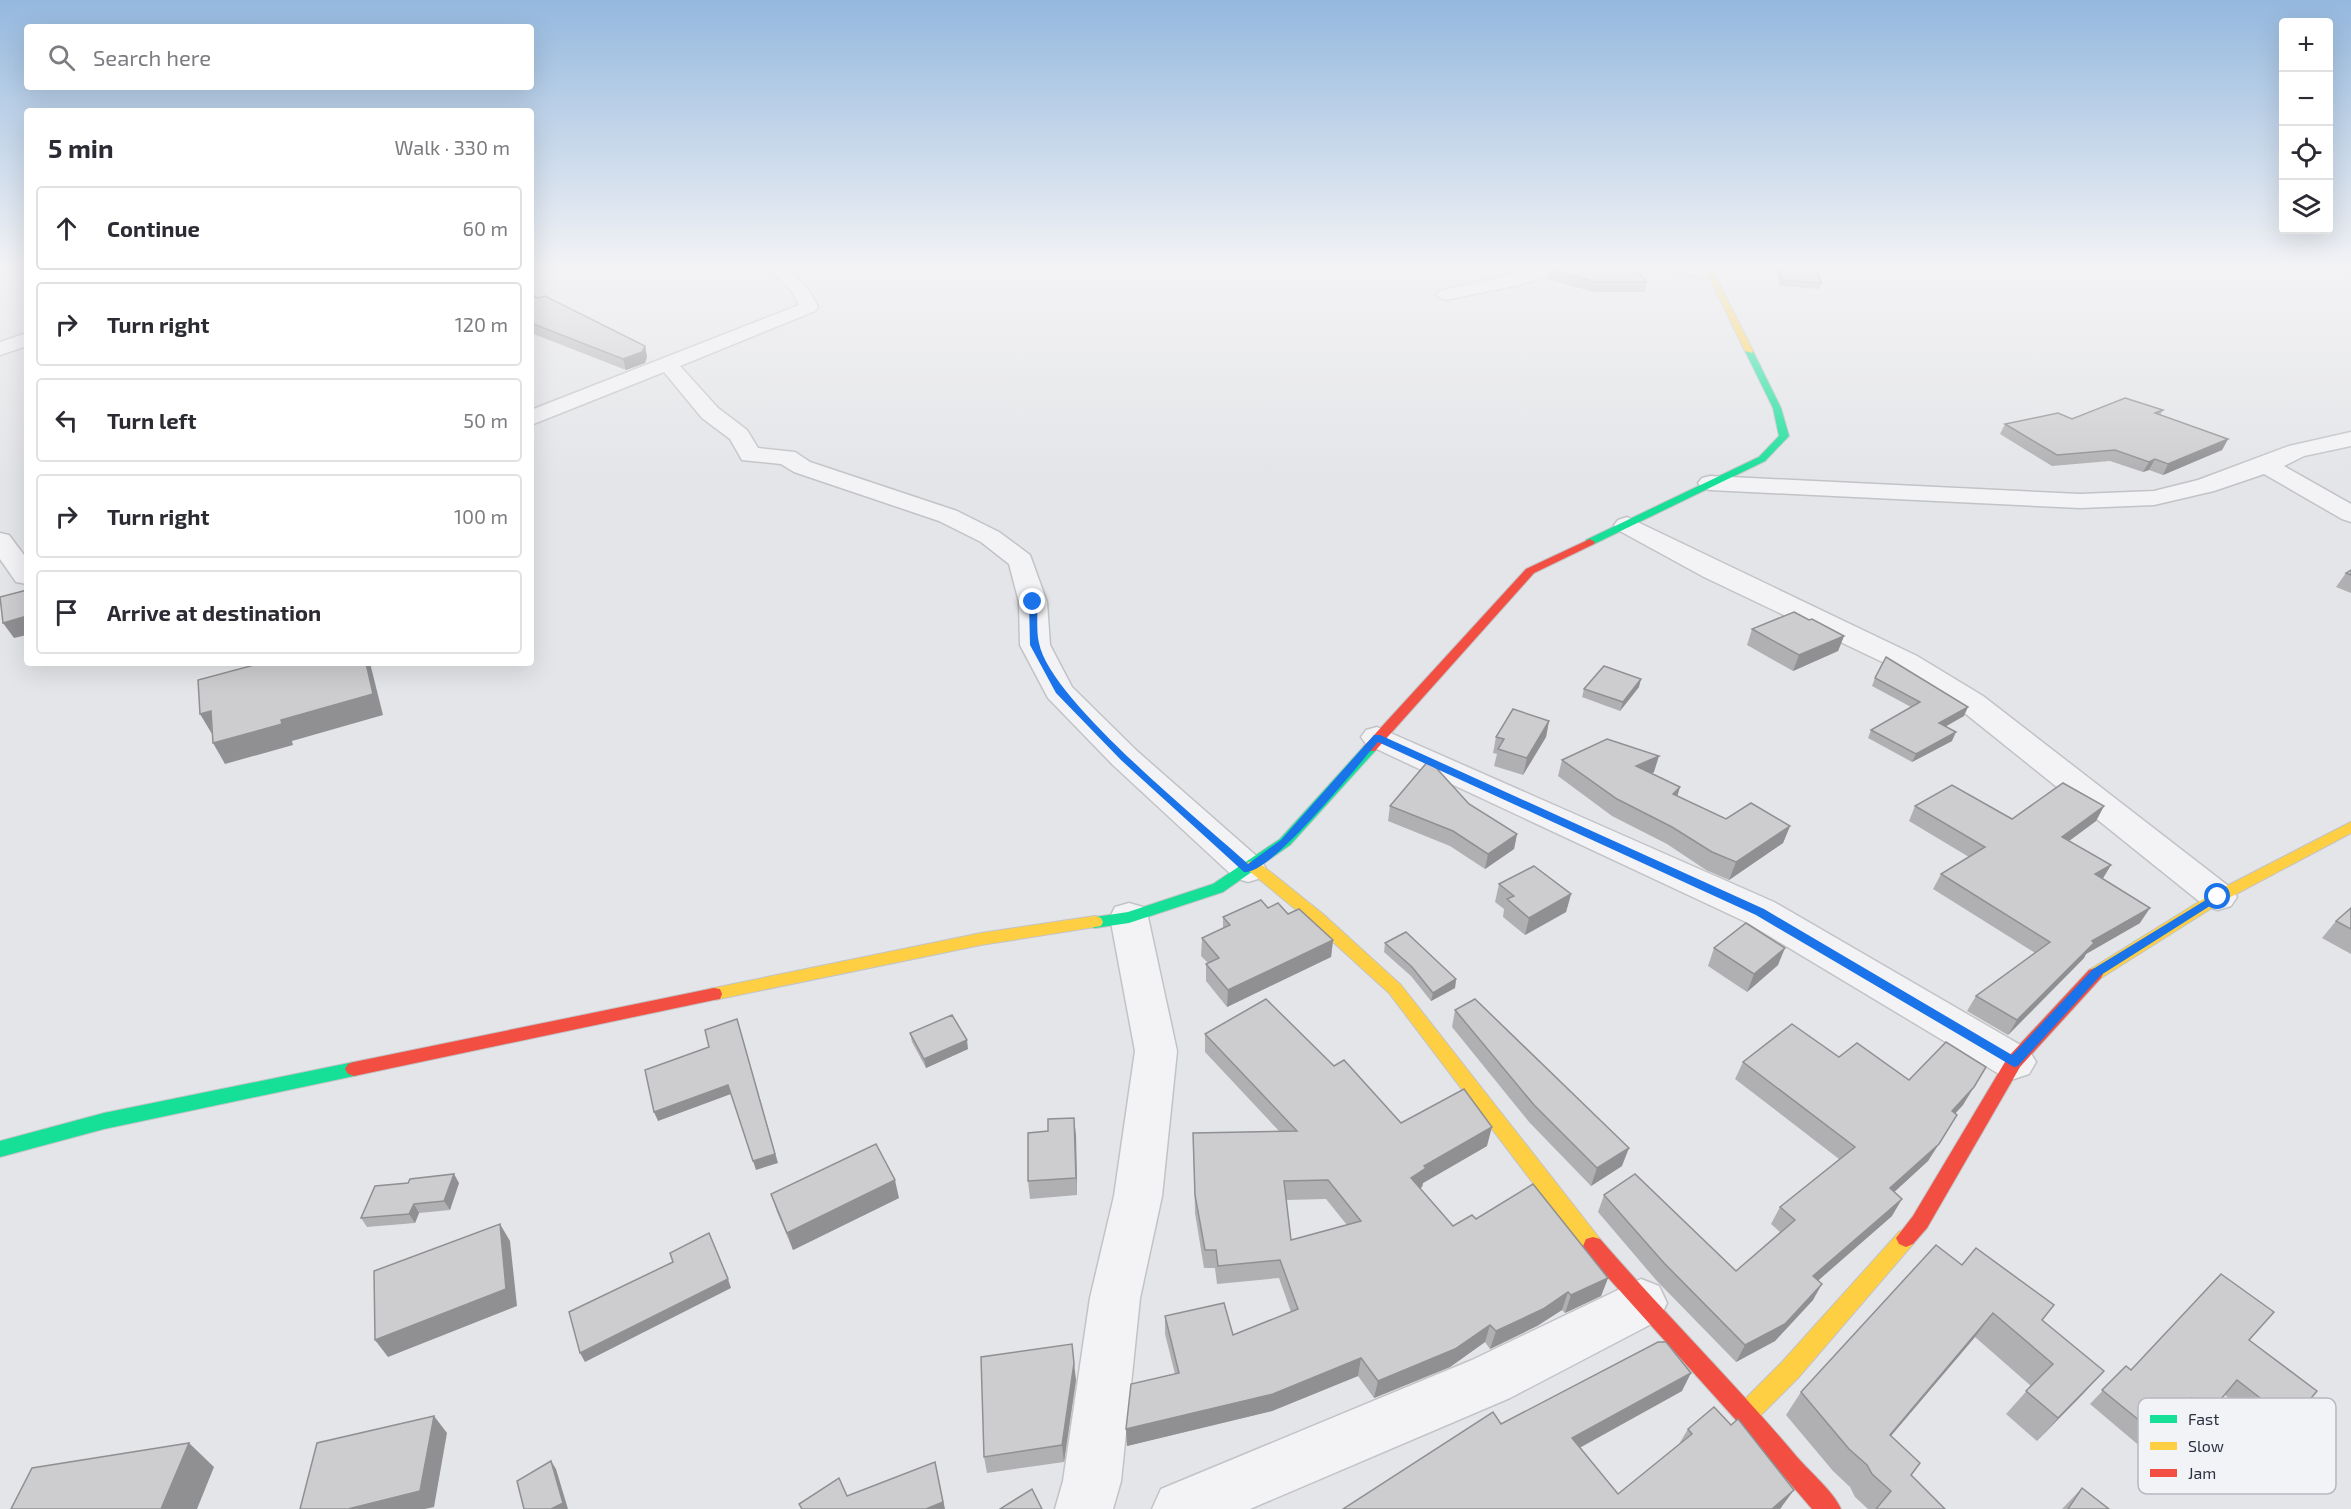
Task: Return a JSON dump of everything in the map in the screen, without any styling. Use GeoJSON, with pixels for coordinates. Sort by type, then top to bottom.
{"type":"FeatureCollection","features":[{"type":"Feature","properties":{"kind":"street"},"geometry":{"type":"LineString","coordinates":[[534,417],[734,336]]}},
{"type":"Feature","properties":{"kind":"street"},"geometry":{"type":"LineString","coordinates":[[0,1149],[116,1119],[981,939],[1129,917],[1218,888],[1285,842],[1377,737],[1530,571],[1762,459],[1784,435],[1777,408],[1740,336]]}},
{"type":"Feature","properties":{"kind":"street"},"geometry":{"type":"LineString","coordinates":[[0,349],[24,340]]}},
{"type":"Feature","properties":{"kind":"street"},"geometry":{"type":"LineString","coordinates":[[667,363],[710,413],[739,435],[750,455],[787,457],[802,467],[948,516],[990,537],[1021,561],[1033,602],[1035,645],[1059,691],[1125,758],[1250,868],[1317,918],[1395,989],[1492,1113],[1566,1214],[1641,1303],[1746,1414],[1813,1504]]}},
{"type":"Feature","properties":{"kind":"street"},"geometry":{"type":"LineString","coordinates":[[1710,483],[1785,489],[2091,500],[2154,498],[2205,486],[2266,465],[2297,451],[2351,439]]}},
{"type":"Feature","properties":{"kind":"street"},"geometry":{"type":"LineString","coordinates":[[2266,465],[2351,514]]}},
{"type":"Feature","properties":{"kind":"street"},"geometry":{"type":"LineString","coordinates":[[1627,525],[1714,571],[1906,662],[1944,685],[2033,749],[2218,897]]}},
{"type":"Feature","properties":{"kind":"street"},"geometry":{"type":"LineString","coordinates":[[0,541],[24,571]]}},
{"type":"Feature","properties":{"kind":"street"},"geometry":{"type":"LineString","coordinates":[[0,582],[24,576]]}},
{"type":"Feature","properties":{"kind":"street"},"geometry":{"type":"LineString","coordinates":[[1377,737],[1760,912],[2014,1062]]}},
{"type":"Feature","properties":{"kind":"street"},"geometry":{"type":"LineString","coordinates":[[1746,1414],[1790,1370],[1920,1222],[2014,1062],[2097,972],[2218,897],[2351,827]]}},
{"type":"Feature","properties":{"kind":"street"},"geometry":{"type":"LineString","coordinates":[[1084,1509],[1092,1481],[1115,1298],[1138,1196],[1156,1051],[1129,917]]}},
{"type":"Feature","properties":{"kind":"street"},"geometry":{"type":"LineString","coordinates":[[1201,1505],[1491,1379],[1641,1303]]}},
{"type":"Feature","properties":{"kind":"building"},"geometry":{"type":"Polygon","coordinates":[[[565,336],[626,336],[645,346],[642,352],[623,359],[565,336]]]}},
{"type":"Feature","properties":{"kind":"building"},"geometry":{"type":"Polygon","coordinates":[[[2125,398],[2163,410],[2155,413],[2228,439],[2168,464],[2155,459],[2149,462],[2115,450],[2057,455],[2005,424],[2058,413],[2072,419],[2125,398]]]}},
{"type":"Feature","properties":{"kind":"building"},"geometry":{"type":"Polygon","coordinates":[[[24,591],[24,617],[3,623],[0,597],[24,591]]]}},
{"type":"Feature","properties":{"kind":"building"},"geometry":{"type":"Polygon","coordinates":[[[1794,612],[1844,636],[1799,655],[1752,629],[1794,612]]]}},
{"type":"Feature","properties":{"kind":"building"},"geometry":{"type":"Polygon","coordinates":[[[1886,657],[1968,707],[1939,723],[1956,732],[1916,754],[1871,730],[1920,702],[1875,678],[1886,657]]]}},
{"type":"Feature","properties":{"kind":"building"},"geometry":{"type":"Polygon","coordinates":[[[251,666],[367,666],[373,694],[281,720],[282,724],[213,743],[211,711],[200,714],[198,680],[251,666]]]}},
{"type":"Feature","properties":{"kind":"building"},"geometry":{"type":"Polygon","coordinates":[[[1604,666],[1641,679],[1623,702],[1584,689],[1604,666]]]}},
{"type":"Feature","properties":{"kind":"building"},"geometry":{"type":"Polygon","coordinates":[[[1513,709],[1549,721],[1527,758],[1498,749],[1504,739],[1496,737],[1513,709]]]}},
{"type":"Feature","properties":{"kind":"building"},"geometry":{"type":"Polygon","coordinates":[[[1607,739],[1659,756],[1636,766],[1680,787],[1673,794],[1726,819],[1751,803],[1790,826],[1736,862],[1712,852],[1672,827],[1617,799],[1562,760],[1607,739]]]}},
{"type":"Feature","properties":{"kind":"building"},"geometry":{"type":"Polygon","coordinates":[[[1429,760],[1469,804],[1517,834],[1488,854],[1453,831],[1390,806],[1429,760]]]}},
{"type":"Feature","properties":{"kind":"building"},"geometry":{"type":"Polygon","coordinates":[[[2063,783],[2104,806],[2062,837],[2111,865],[2095,874],[2150,908],[2092,941],[2094,943],[2017,1020],[1976,996],[2050,942],[1941,874],[1985,847],[1915,806],[1952,785],[2012,819],[2063,783]]]}},
{"type":"Feature","properties":{"kind":"building"},"geometry":{"type":"Polygon","coordinates":[[[1534,866],[1571,894],[1529,918],[1507,899],[1514,896],[1499,884],[1534,866]]]}},
{"type":"Feature","properties":{"kind":"building"},"geometry":{"type":"Polygon","coordinates":[[[1261,900],[1268,908],[1278,903],[1288,914],[1299,909],[1333,940],[1228,990],[1206,964],[1219,958],[1202,938],[1230,925],[1223,917],[1261,900]]]}},
{"type":"Feature","properties":{"kind":"building"},"geometry":{"type":"Polygon","coordinates":[[[2351,908],[2351,929],[2336,921],[2351,908]]]}},
{"type":"Feature","properties":{"kind":"building"},"geometry":{"type":"Polygon","coordinates":[[[1746,923],[1785,948],[1754,974],[1714,948],[1746,923]]]}},
{"type":"Feature","properties":{"kind":"building"},"geometry":{"type":"Polygon","coordinates":[[[1406,932],[1456,979],[1433,993],[1412,967],[1385,943],[1406,932]]]}},
{"type":"Feature","properties":{"kind":"building"},"geometry":{"type":"Polygon","coordinates":[[[1266,999],[1334,1066],[1344,1060],[1401,1123],[1464,1089],[1492,1127],[1424,1166],[1426,1168],[1411,1178],[1453,1226],[1472,1215],[1476,1219],[1533,1184],[1608,1278],[1571,1295],[1568,1292],[1543,1309],[1496,1331],[1490,1325],[1455,1349],[1378,1381],[1361,1358],[1273,1394],[1126,1429],[1131,1384],[1179,1373],[1165,1316],[1224,1303],[1233,1335],[1298,1309],[1280,1260],[1218,1266],[1216,1250],[1205,1250],[1195,1195],[1193,1133],[1297,1131],[1205,1034],[1266,999]],[[1328,1180],[1284,1181],[1291,1240],[1361,1221],[1328,1180]]]}},
{"type":"Feature","properties":{"kind":"building"},"geometry":{"type":"Polygon","coordinates":[[[1475,999],[1629,1148],[1597,1168],[1534,1105],[1455,1010],[1475,999]]]}},
{"type":"Feature","properties":{"kind":"building"},"geometry":{"type":"Polygon","coordinates":[[[952,1015],[967,1040],[924,1059],[910,1033],[952,1015]]]}},
{"type":"Feature","properties":{"kind":"building"},"geometry":{"type":"Polygon","coordinates":[[[737,1019],[775,1154],[753,1161],[728,1085],[654,1112],[645,1070],[709,1047],[705,1030],[737,1019]]]}},
{"type":"Feature","properties":{"kind":"building"},"geometry":{"type":"Polygon","coordinates":[[[1792,1024],[1839,1057],[1857,1043],[1909,1080],[1946,1042],[1986,1067],[1974,1087],[1952,1111],[1957,1115],[1939,1144],[1890,1188],[1902,1199],[1813,1276],[1822,1284],[1785,1324],[1745,1345],[1664,1263],[1604,1195],[1635,1174],[1736,1271],[1795,1220],[1780,1207],[1855,1147],[1743,1062],[1792,1024]]]}},
{"type":"Feature","properties":{"kind":"building"},"geometry":{"type":"Polygon","coordinates":[[[1074,1118],[1076,1178],[1028,1181],[1028,1133],[1048,1131],[1048,1119],[1074,1118]]]}},
{"type":"Feature","properties":{"kind":"building"},"geometry":{"type":"Polygon","coordinates":[[[876,1144],[895,1180],[787,1233],[771,1194],[876,1144]]]}},
{"type":"Feature","properties":{"kind":"building"},"geometry":{"type":"Polygon","coordinates":[[[454,1174],[444,1201],[414,1204],[409,1214],[361,1218],[375,1186],[408,1183],[410,1179],[454,1174]]]}},
{"type":"Feature","properties":{"kind":"building"},"geometry":{"type":"Polygon","coordinates":[[[500,1224],[506,1289],[375,1340],[374,1271],[500,1224]]]}},
{"type":"Feature","properties":{"kind":"building"},"geometry":{"type":"Polygon","coordinates":[[[709,1233],[728,1279],[580,1353],[569,1312],[673,1262],[670,1253],[709,1233]]]}},
{"type":"Feature","properties":{"kind":"building"},"geometry":{"type":"Polygon","coordinates":[[[1936,1245],[1962,1265],[1976,1248],[2054,1305],[2042,1320],[2104,1371],[2058,1418],[2026,1391],[2053,1364],[1993,1313],[1890,1435],[1920,1463],[1911,1475],[1945,1509],[1876,1509],[1891,1491],[1849,1449],[1801,1392],[1936,1245]]]}},
{"type":"Feature","properties":{"kind":"building"},"geometry":{"type":"Polygon","coordinates":[[[2221,1274],[2274,1312],[2249,1340],[2317,1391],[2311,1398],[2260,1398],[2237,1380],[2222,1398],[2138,1398],[2138,1419],[2102,1390],[2126,1366],[2131,1370],[2221,1274]]]}},
{"type":"Feature","properties":{"kind":"building"},"geometry":{"type":"Polygon","coordinates":[[[1658,1342],[1666,1342],[1691,1373],[1572,1438],[1618,1494],[1692,1434],[1688,1429],[1714,1407],[1731,1425],[1738,1419],[1794,1490],[1772,1509],[1343,1509],[1493,1412],[1501,1424],[1658,1342]]]}},
{"type":"Feature","properties":{"kind":"building"},"geometry":{"type":"Polygon","coordinates":[[[1072,1344],[1074,1363],[1062,1445],[984,1457],[981,1357],[1072,1344]]]}},
{"type":"Feature","properties":{"kind":"building"},"geometry":{"type":"Polygon","coordinates":[[[434,1416],[420,1491],[348,1509],[300,1509],[317,1443],[434,1416]]]}},
{"type":"Feature","properties":{"kind":"building"},"geometry":{"type":"Polygon","coordinates":[[[189,1443],[161,1509],[11,1509],[32,1468],[189,1443]]]}},
{"type":"Feature","properties":{"kind":"building"},"geometry":{"type":"Polygon","coordinates":[[[551,1461],[563,1503],[551,1509],[524,1509],[517,1481],[551,1461]]]}},
{"type":"Feature","properties":{"kind":"building"},"geometry":{"type":"Polygon","coordinates":[[[935,1462],[943,1502],[926,1509],[802,1509],[799,1504],[839,1478],[847,1496],[935,1462]]]}},
{"type":"Feature","properties":{"kind":"building"},"geometry":{"type":"Polygon","coordinates":[[[2082,1488],[2109,1509],[2068,1509],[2082,1488]]]}},
{"type":"Feature","properties":{"kind":"building"},"geometry":{"type":"Polygon","coordinates":[[[1032,1489],[1042,1509],[1000,1509],[1032,1489]]]}},
{"type":"Feature","properties":{"kind":"traffic: fast"},"geometry":{"type":"LineString","coordinates":[[1590,542],[1762,459],[1784,436],[1777,408],[1749,351]]}},
{"type":"Feature","properties":{"kind":"traffic: fast"},"geometry":{"type":"LineString","coordinates":[[1095,922],[1129,917],[1218,888],[1285,842],[1370,748]]}},
{"type":"Feature","properties":{"kind":"traffic: fast"},"geometry":{"type":"LineString","coordinates":[[0,1149],[104,1121],[354,1069]]}},
{"type":"Feature","properties":{"kind":"traffic: slow"},"geometry":{"type":"LineString","coordinates":[[1742,336],[1749,351]]}},
{"type":"Feature","properties":{"kind":"traffic: slow"},"geometry":{"type":"LineString","coordinates":[[2095,974],[2218,897],[2351,827]]}},
{"type":"Feature","properties":{"kind":"traffic: slow"},"geometry":{"type":"LineString","coordinates":[[1253,866],[1317,918],[1395,989],[1593,1246]]}},
{"type":"Feature","properties":{"kind":"traffic: slow"},"geometry":{"type":"LineString","coordinates":[[714,994],[981,939],[1095,922]]}},
{"type":"Feature","properties":{"kind":"traffic: slow"},"geometry":{"type":"LineString","coordinates":[[1746,1414],[1790,1370],[1906,1238]]}},
{"type":"Feature","properties":{"kind":"traffic: jam"},"geometry":{"type":"LineString","coordinates":[[1370,748],[1530,571],[1590,542]]}},
{"type":"Feature","properties":{"kind":"traffic: jam"},"geometry":{"type":"LineString","coordinates":[[1906,1238],[1920,1222],[2014,1062],[2095,974]]}},
{"type":"Feature","properties":{"kind":"traffic: jam"},"geometry":{"type":"LineString","coordinates":[[354,1069],[714,994]]}},
{"type":"Feature","properties":{"kind":"traffic: jam"},"geometry":{"type":"LineString","coordinates":[[1593,1246],[1829,1509]]}},
{"type":"Feature","properties":{"kind":"route"},"geometry":{"type":"LineString","coordinates":[[1033,602],[1035,645],[1059,691],[1125,758],[1248,869],[1285,842],[1377,737],[1760,912],[1889,986],[2014,1062],[2097,972],[2218,897]]}}]}
